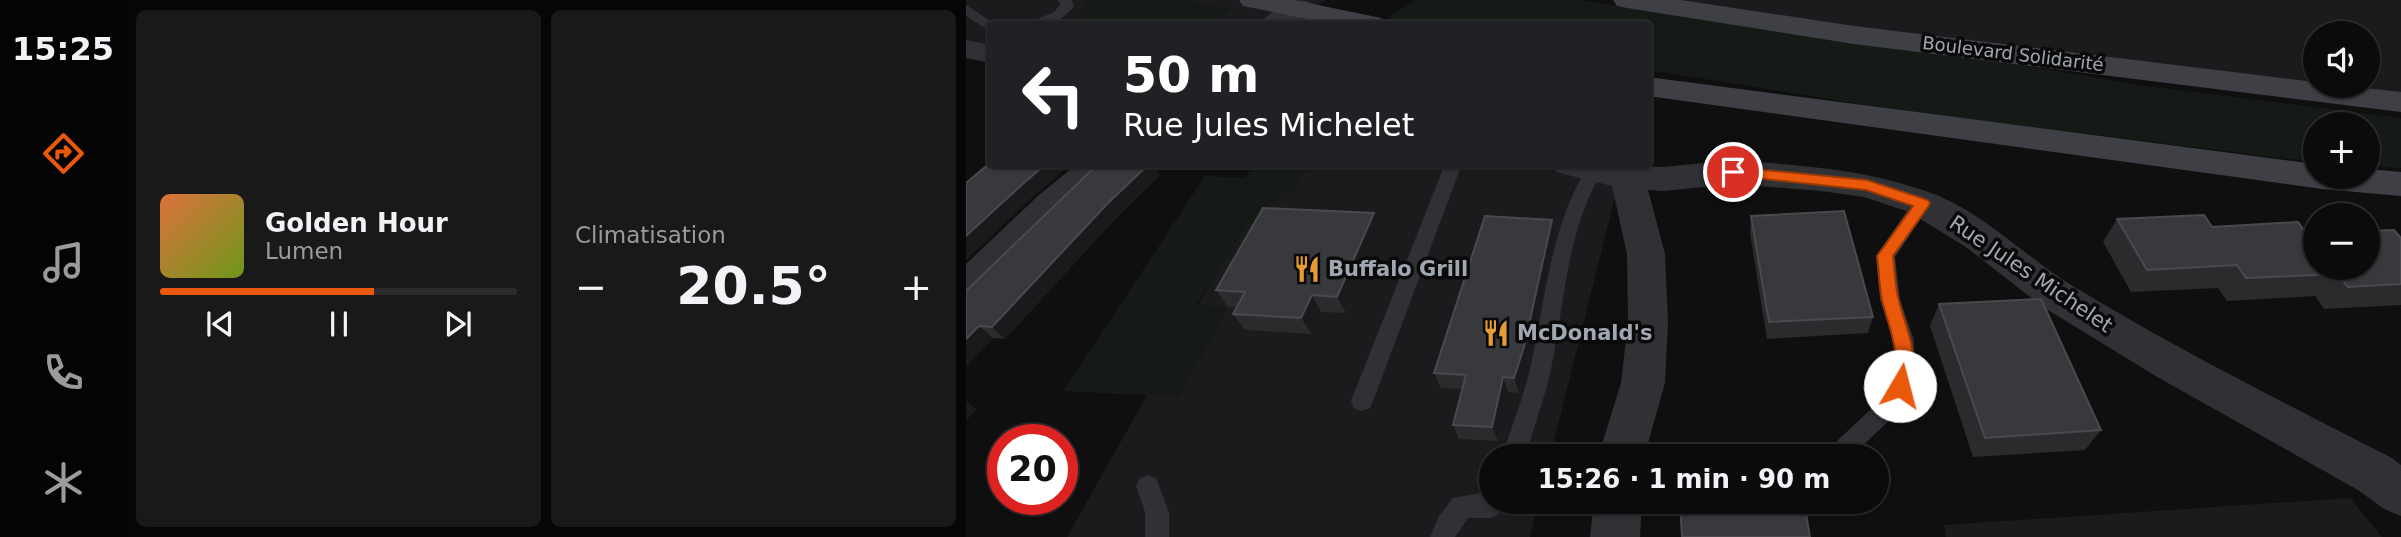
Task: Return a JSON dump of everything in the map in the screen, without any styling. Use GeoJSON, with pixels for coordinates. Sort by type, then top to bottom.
{"type":"FeatureCollection","features":[{"type":"Feature","properties":{"kind":"main road"},"geometry":{"type":"LineString","coordinates":[[1253,0],[1321,9],[1361,21]]}},
{"type":"Feature","properties":{"kind":"main road","name":"Boulevard Solidarité"},"geometry":{"type":"LineString","coordinates":[[1626,0],[1854,35],[2401,102]]}},
{"type":"Feature","properties":{"kind":"main road"},"geometry":{"type":"LineString","coordinates":[[1652,87],[1876,119],[2303,174]]}},
{"type":"Feature","properties":{"kind":"main road"},"geometry":{"type":"LineString","coordinates":[[2380,182],[2401,184]]}},
{"type":"Feature","properties":{"kind":"street"},"geometry":{"type":"LineString","coordinates":[[1283,21],[1321,9]]}},
{"type":"Feature","properties":{"kind":"street"},"geometry":{"type":"LineString","coordinates":[[966,49],[987,53]]}},
{"type":"Feature","properties":{"kind":"street"},"geometry":{"type":"LineString","coordinates":[[966,288],[1052,204],[1095,168]]}},
{"type":"Feature","properties":{"kind":"street"},"geometry":{"type":"LineString","coordinates":[[1603,169],[1646,254],[1648,322],[1643,383],[1625,444]]}},
{"type":"Feature","properties":{"kind":"street","name":"Rue Jules Michelet"},"geometry":{"type":"LineString","coordinates":[[1603,169],[1664,179],[1733,172],[1774,174],[1867,185],[1923,203],[1979,237],[2057,296],[2174,365],[2375,474],[2401,494]]}},
{"type":"Feature","properties":{"kind":"street"},"geometry":{"type":"LineString","coordinates":[[1615,537],[1617,514]]}},
{"type":"Feature","properties":{"kind":"lane"},"geometry":{"type":"LineString","coordinates":[[1045,21],[1059,15],[1067,6],[1065,0]]}},
{"type":"Feature","properties":{"kind":"lane"},"geometry":{"type":"LineString","coordinates":[[966,9],[987,25]]}},
{"type":"Feature","properties":{"kind":"lane"},"geometry":{"type":"LineString","coordinates":[[1362,401],[1452,168]]}},
{"type":"Feature","properties":{"kind":"lane"},"geometry":{"type":"LineString","coordinates":[[1517,444],[1534,395],[1567,237],[1583,185],[1603,169]]}},
{"type":"Feature","properties":{"kind":"lane"},"geometry":{"type":"LineString","coordinates":[[1849,444],[1895,400],[1904,372],[1904,340],[1890,300],[1885,256],[1923,203]]}},
{"type":"Feature","properties":{"kind":"lane"},"geometry":{"type":"LineString","coordinates":[[1148,486],[1157,513],[1157,537]]}},
{"type":"Feature","properties":{"kind":"lane"},"geometry":{"type":"LineString","coordinates":[[1442,537],[1462,506],[1479,506]]}},
{"type":"Feature","properties":{"kind":"shaded area"},"geometry":{"type":"Polygon","coordinates":[[[966,0],[1325,0],[1313,11],[1358,21],[987,21],[987,53],[966,49],[966,0]]]}},
{"type":"Feature","properties":{"kind":"shaded area"},"geometry":{"type":"Polygon","coordinates":[[[1089,0],[1181,0],[1231,9],[1217,21],[1080,21],[1082,10],[1089,0]]]}},
{"type":"Feature","properties":{"kind":"shaded area"},"geometry":{"type":"Polygon","coordinates":[[[1415,0],[1579,0],[1851,42],[1989,60],[2146,86],[2353,112],[2303,112],[2303,161],[1904,111],[1652,70],[1652,21],[1404,21],[1388,18],[1415,0]]]}},
{"type":"Feature","properties":{"kind":"shaded area"},"geometry":{"type":"Polygon","coordinates":[[[1627,0],[2401,0],[2401,109],[2323,98],[2380,98],[2380,21],[2303,21],[2303,95],[1627,0]]]}},
{"type":"Feature","properties":{"kind":"shaded area"},"geometry":{"type":"Polygon","coordinates":[[[2380,115],[2401,119],[2401,168],[2380,167],[2380,115]]]}},
{"type":"Feature","properties":{"kind":"shaded area"},"geometry":{"type":"Polygon","coordinates":[[[1252,168],[1306,168],[1293,192],[1283,191],[1277,202],[1272,202],[1259,223],[1248,224],[1196,305],[1228,307],[1179,397],[1063,391],[1205,176],[1245,178],[1252,168]]]}},
{"type":"Feature","properties":{"kind":"shaded area"},"geometry":{"type":"Polygon","coordinates":[[[1275,168],[1622,168],[1553,444],[1479,444],[1479,514],[1536,514],[1530,537],[1067,537],[1275,168]]]}},
{"type":"Feature","properties":{"kind":"shaded area"},"geometry":{"type":"Polygon","coordinates":[[[2350,498],[2382,537],[1946,537],[1944,525],[2350,498]]]}},
{"type":"Feature","properties":{"kind":"building"},"geometry":{"type":"Polygon","coordinates":[[[987,166],[987,168],[1041,168],[966,236],[966,183],[987,166]]]}},
{"type":"Feature","properties":{"kind":"building"},"geometry":{"type":"Polygon","coordinates":[[[1094,168],[1145,168],[1107,204],[992,327],[979,326],[966,339],[968,289],[1094,168]]]}},
{"type":"Feature","properties":{"kind":"building","name":"Buffalo Grill"},"geometry":{"type":"Polygon","coordinates":[[[1263,208],[1374,213],[1337,297],[1312,295],[1301,318],[1233,314],[1245,292],[1216,290],[1263,208]]]}},
{"type":"Feature","properties":{"kind":"building"},"geometry":{"type":"Polygon","coordinates":[[[1844,211],[1873,317],[1769,322],[1751,216],[1844,211]]]}},
{"type":"Feature","properties":{"kind":"building"},"geometry":{"type":"Polygon","coordinates":[[[2204,215],[2212,227],[2298,222],[2303,229],[2303,275],[2246,278],[2237,265],[2147,270],[2117,219],[2204,215]]]}},
{"type":"Feature","properties":{"kind":"building","name":"McDonald's"},"geometry":{"type":"Polygon","coordinates":[[[1485,216],[1552,220],[1524,347],[1514,378],[1503,377],[1492,427],[1453,425],[1466,375],[1434,373],[1485,216]]]}},
{"type":"Feature","properties":{"kind":"building"},"geometry":{"type":"Polygon","coordinates":[[[2394,230],[2401,238],[2401,284],[2348,287],[2342,280],[2380,280],[2380,231],[2394,230]]]}},
{"type":"Feature","properties":{"kind":"building"},"geometry":{"type":"Polygon","coordinates":[[[2041,299],[2101,430],[1985,438],[1939,304],[2041,299]]]}},
{"type":"Feature","properties":{"kind":"building"},"geometry":{"type":"Polygon","coordinates":[[[1681,514],[1806,514],[1810,537],[1682,537],[1681,514]]]}},
{"type":"Feature","properties":{"kind":"place","name":"Buffalo Grill"},"geometry":{"type":"Point","coordinates":[1307,269]}},
{"type":"Feature","properties":{"kind":"place","name":"McDonald's"},"geometry":{"type":"Point","coordinates":[1496,333]}},
{"type":"Feature","properties":{"kind":"route"},"geometry":{"type":"LineString","coordinates":[[1733,172],[1821,178],[1867,185],[1923,203],[1885,256],[1890,300],[1904,340],[1904,372],[1900,386]]}}]}
